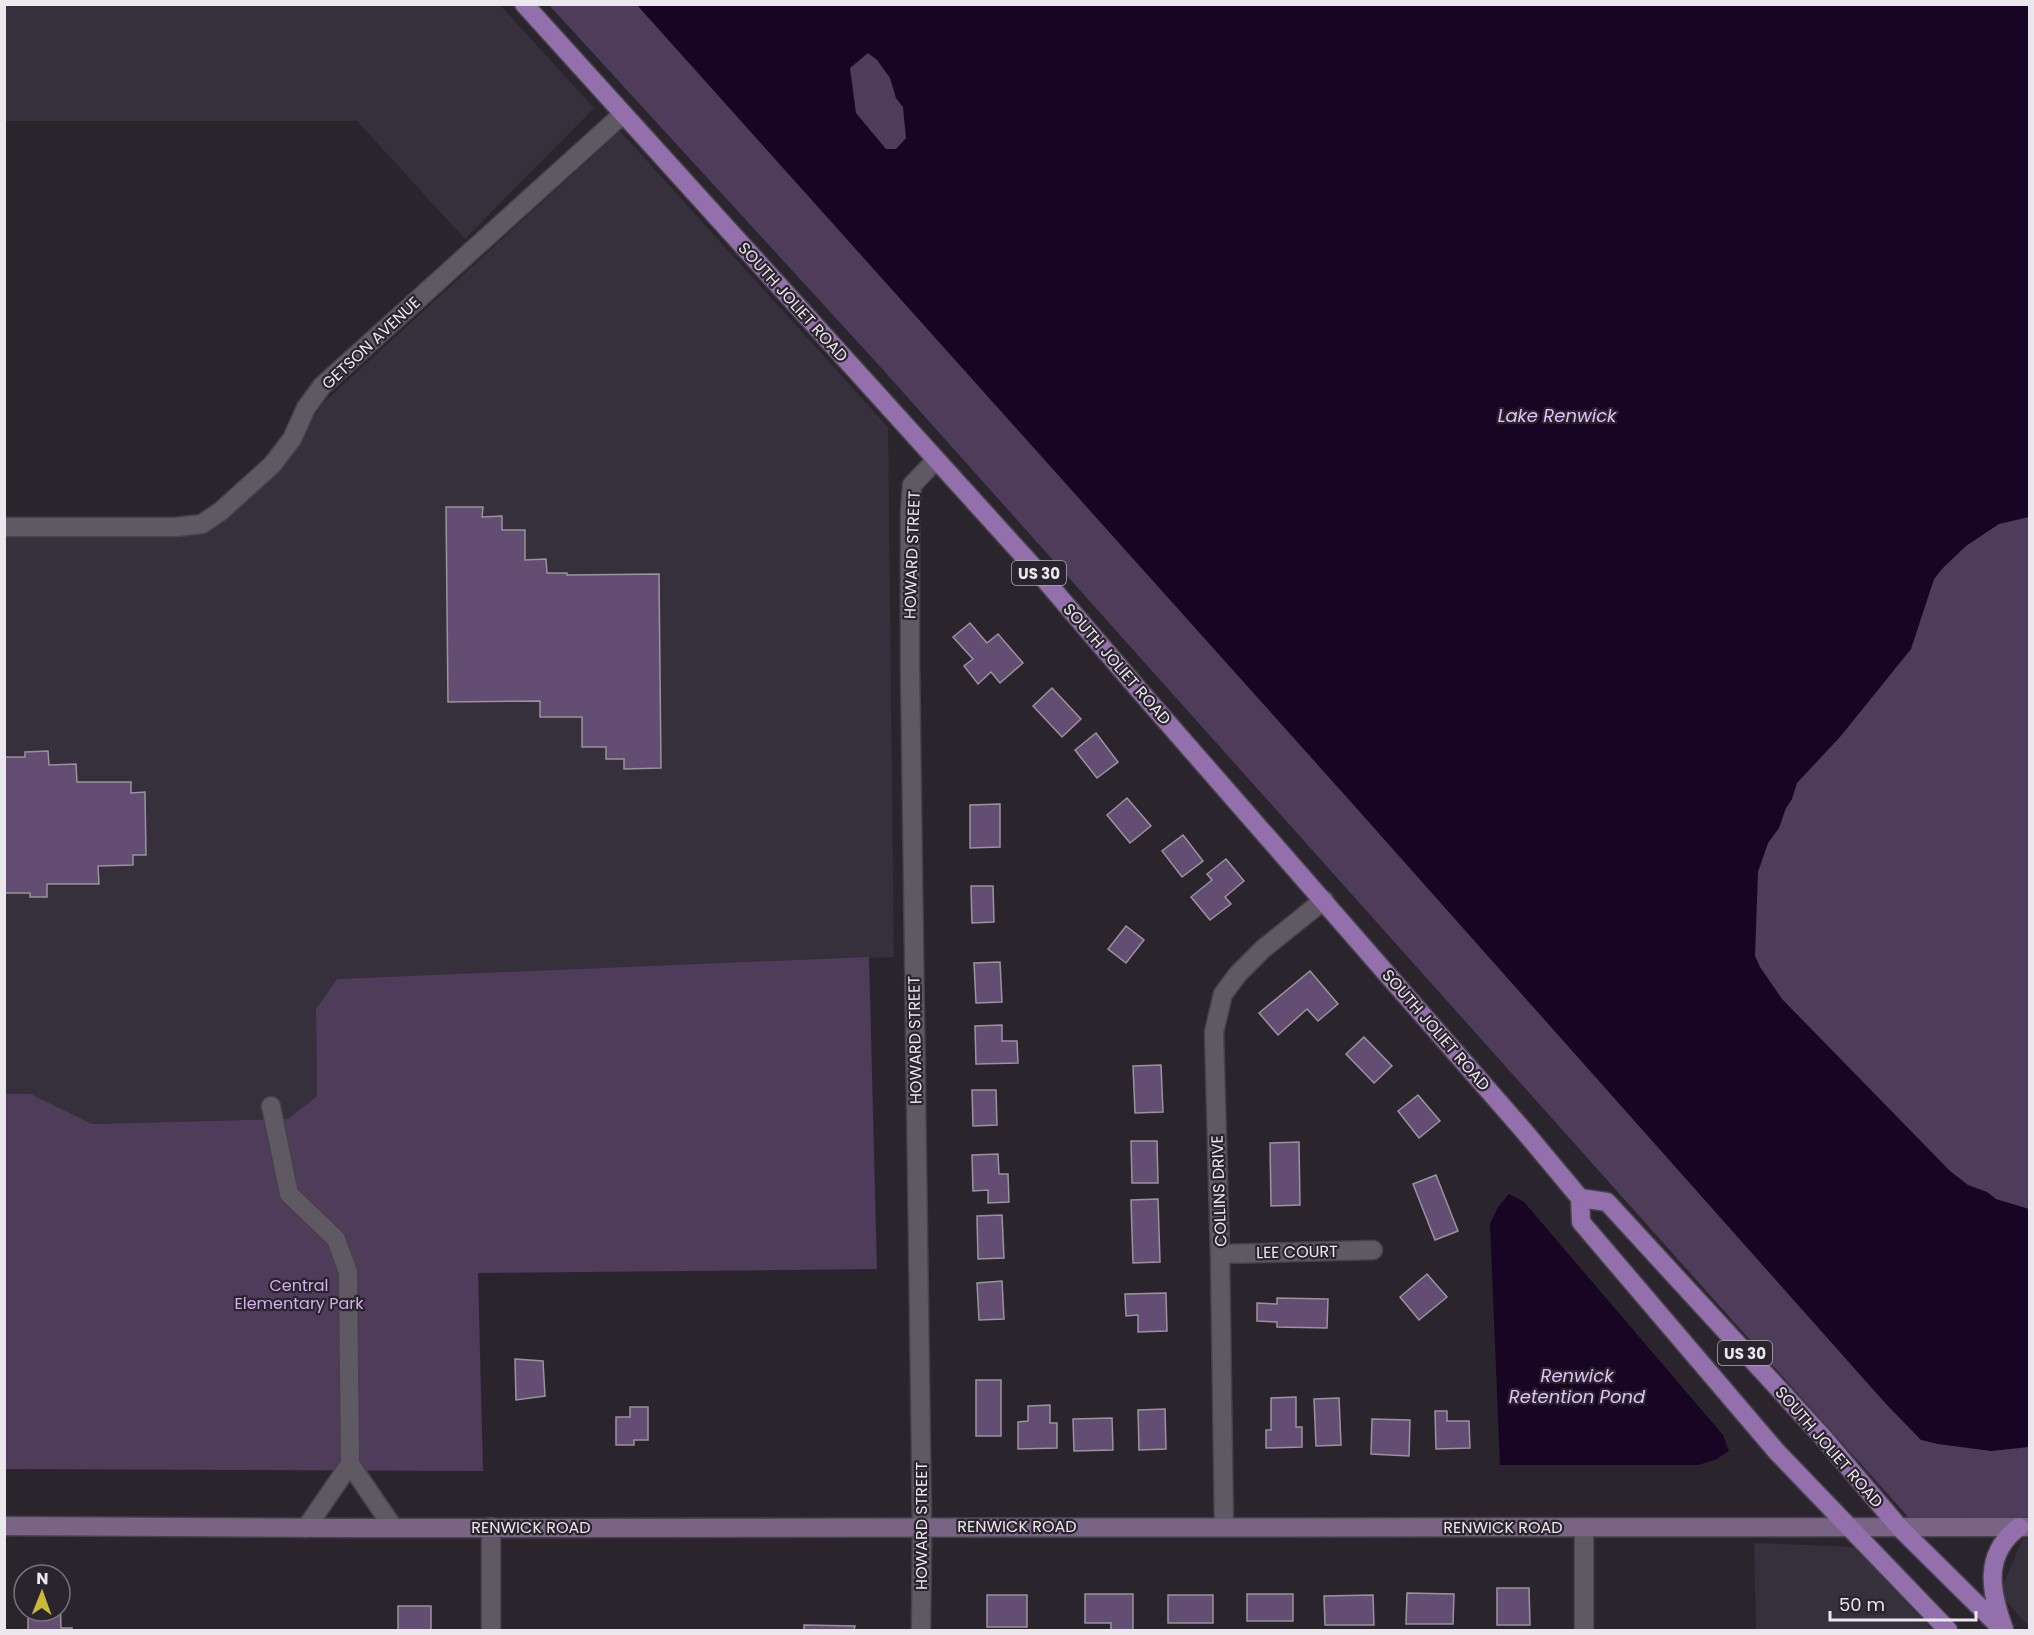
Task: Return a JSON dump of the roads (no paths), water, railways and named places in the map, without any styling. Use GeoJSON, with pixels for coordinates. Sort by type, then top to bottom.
{"type":"FeatureCollection","features":[{"type":"Feature","properties":{"kind":"main road","name":"SOUTH JOLIET ROAD"},"geometry":{"type":"LineString","coordinates":[[524,4],[1039,573],[1580,1198],[1607,1202],[1822,1436],[1899,1527]]}},
{"type":"Feature","properties":{"kind":"main road","name":"US 30"},"geometry":{"type":"LineString","coordinates":[[1580,1198],[1581,1222],[1777,1452],[1948,1630]]}},
{"type":"Feature","properties":{"kind":"main road","name":"US 30"},"geometry":{"type":"LineString","coordinates":[[1899,1527],[2003,1630]]}},
{"type":"Feature","properties":{"kind":"main road"},"geometry":{"type":"LineString","coordinates":[[2003,1630],[1995,1603],[1993,1569],[1997,1551],[2004,1541],[2024,1527]]}},
{"type":"Feature","properties":{"kind":"street","name":"GETSON AVENUE"},"geometry":{"type":"LineString","coordinates":[[4,527],[176,527],[202,524],[221,511],[272,465],[292,439],[306,408],[322,386],[623,114]]}},
{"type":"Feature","properties":{"kind":"street","name":"HOWARD STREET"},"geometry":{"type":"LineString","coordinates":[[921,1630],[922,1526],[910,513],[912,485],[936,460]]}},
{"type":"Feature","properties":{"kind":"street","name":"COLLINS DRIVE"},"geometry":{"type":"LineString","coordinates":[[1224,1527],[1214,1032],[1223,994],[1238,974],[1263,949],[1324,900]]}},
{"type":"Feature","properties":{"kind":"street"},"geometry":{"type":"LineString","coordinates":[[271,1106],[289,1194],[336,1239],[348,1272],[350,1464],[393,1527]]}},
{"type":"Feature","properties":{"kind":"street","name":"LEE COURT"},"geometry":{"type":"LineString","coordinates":[[1220,1254],[1373,1250]]}},
{"type":"Feature","properties":{"kind":"street"},"geometry":{"type":"LineString","coordinates":[[306,1528],[350,1464]]}},
{"type":"Feature","properties":{"kind":"street","name":"RENWICK ROAD"},"geometry":{"type":"LineString","coordinates":[[4,1526],[306,1528],[2024,1527]]}},
{"type":"Feature","properties":{"kind":"street"},"geometry":{"type":"LineString","coordinates":[[490,1527],[491,1630]]}},
{"type":"Feature","properties":{"kind":"street"},"geometry":{"type":"LineString","coordinates":[[1584,1527],[1584,1630]]}},
{"type":"Feature","properties":{"kind":"water","name":"Lake Renwick"},"geometry":{"type":"Polygon","coordinates":[[[637,5],[2029,5],[2029,517],[1999,524],[1966,546],[1943,568],[1934,579],[1911,649],[1840,737],[1797,783],[1779,828],[1768,843],[1758,872],[1755,956],[1782,999],[1950,1171],[1968,1185],[1987,1192],[1996,1199],[2029,1209],[2029,1447],[1991,1451],[1921,1440],[1886,1404],[1351,802],[637,5]],[[868,53],[850,68],[856,113],[886,149],[896,149],[906,138],[903,107],[896,98],[890,78],[877,60],[868,53]]]}},
{"type":"Feature","properties":{"kind":"water","name":"Renwick Retention Pond"},"geometry":{"type":"Polygon","coordinates":[[[1509,1194],[1524,1202],[1723,1435],[1729,1451],[1715,1460],[1698,1465],[1500,1465],[1490,1224],[1498,1207],[1509,1194]]]}},
{"type":"Feature","properties":{"kind":"park label","name":"Central Elementary Park"},"geometry":{"type":"Point","coordinates":[299,1294]}}]}
